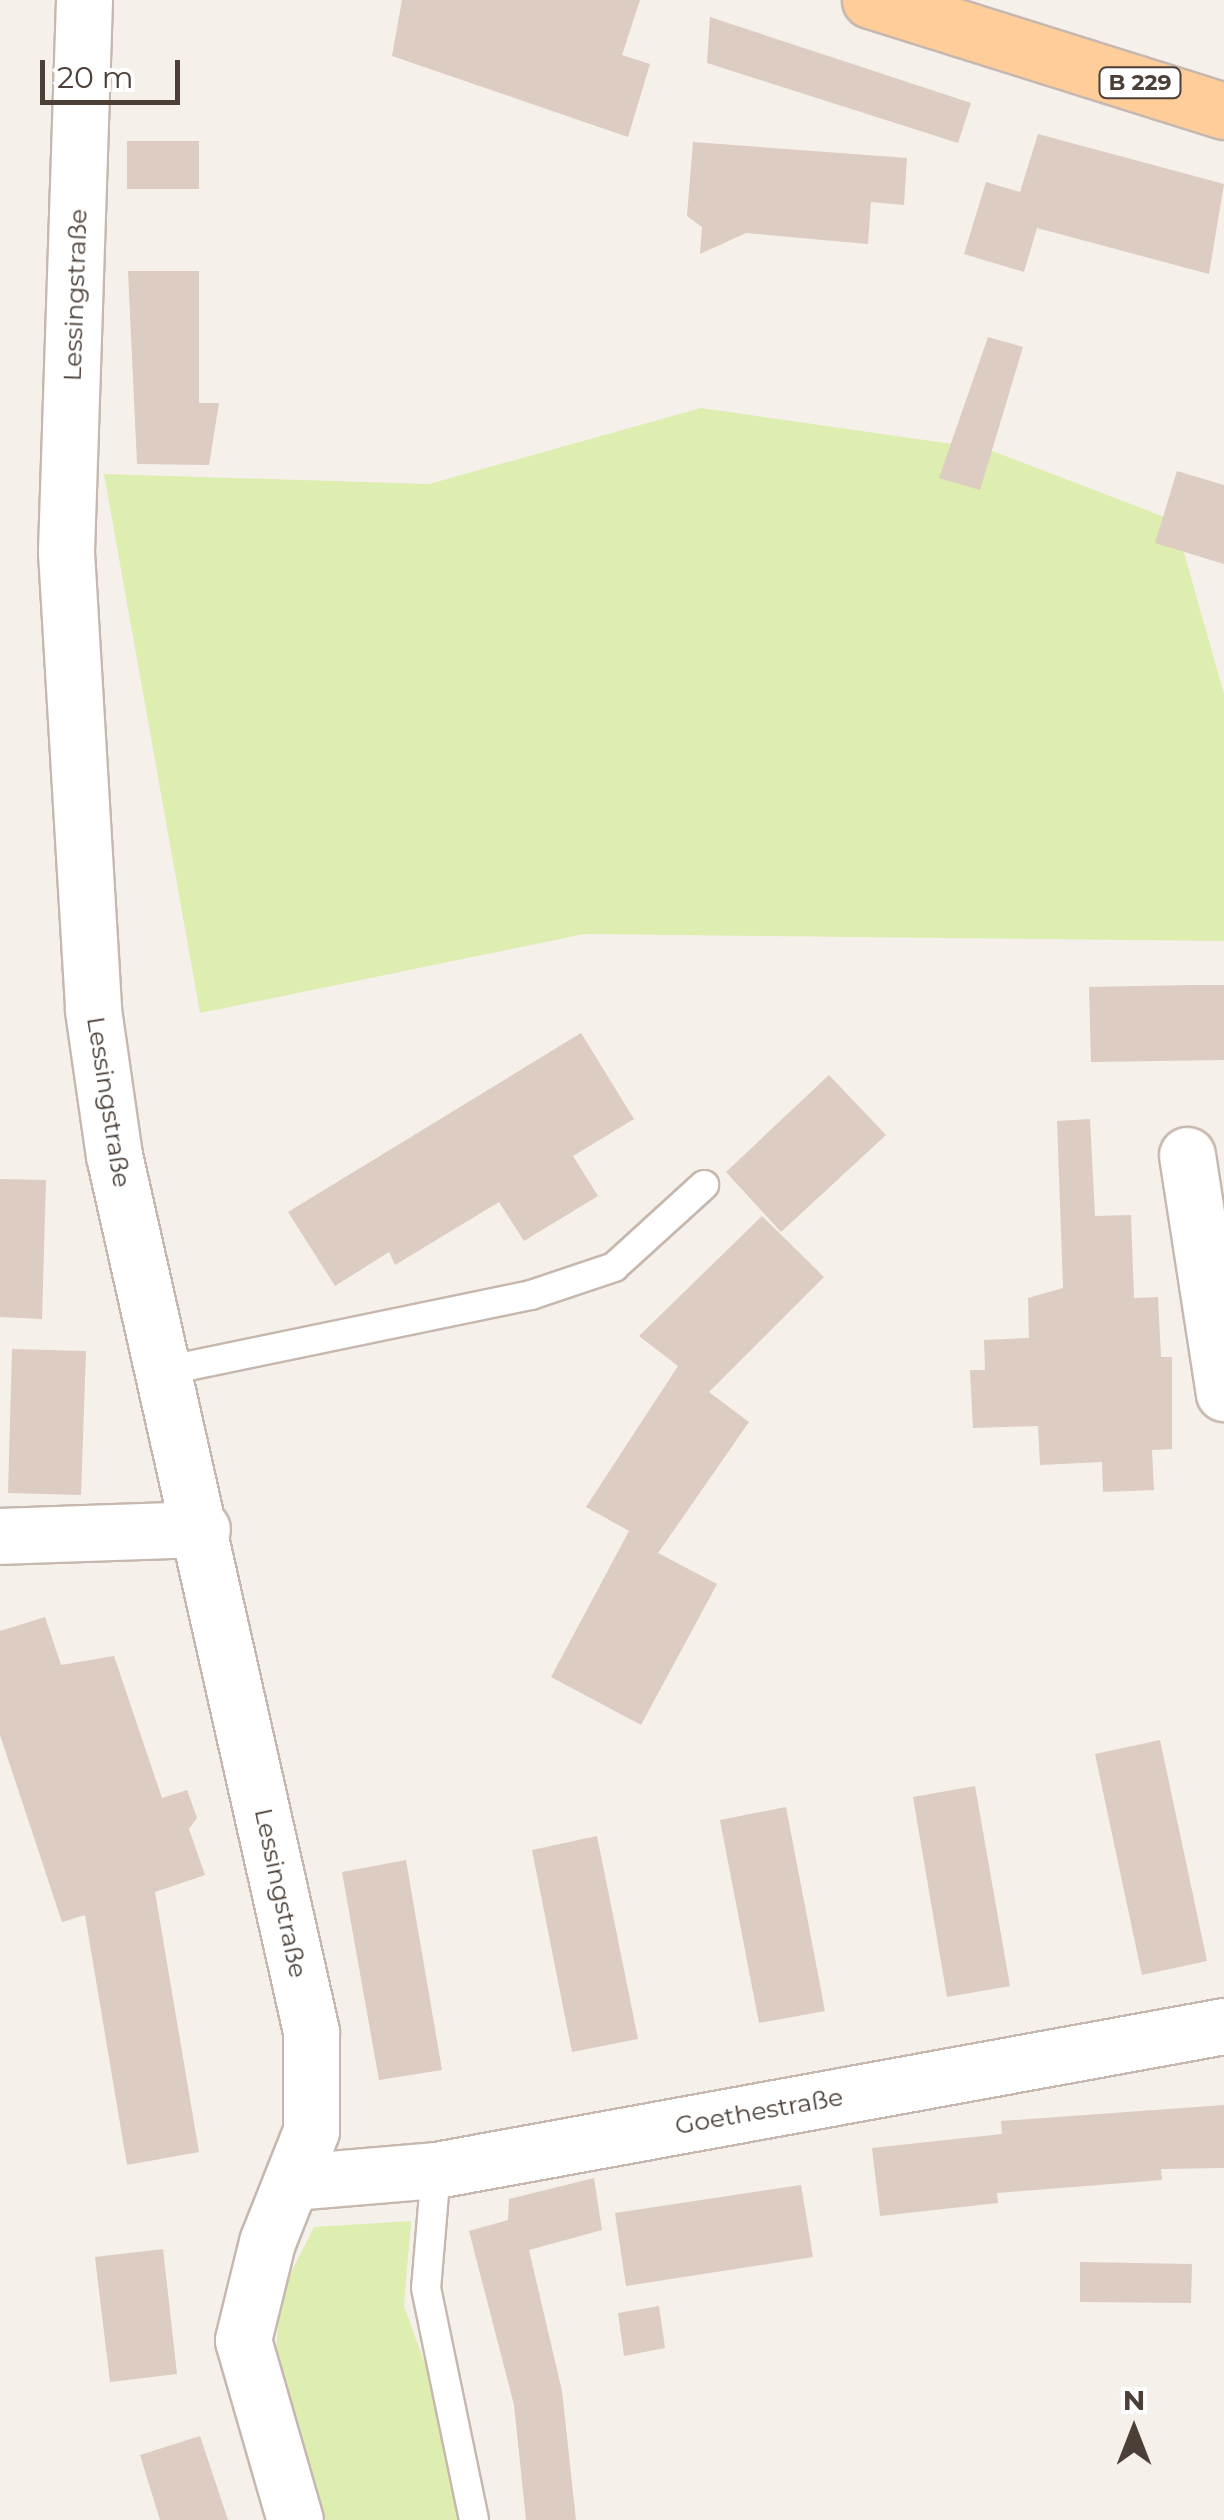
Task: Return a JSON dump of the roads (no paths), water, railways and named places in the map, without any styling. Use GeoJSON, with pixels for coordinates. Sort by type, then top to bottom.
{"type":"FeatureCollection","features":[{"type":"Feature","properties":{"kind":"main road","name":"B 229"},"geometry":{"type":"LineString","coordinates":[[870,0],[1224,110]]}},
{"type":"Feature","properties":{"kind":"street","name":"Lessingstraße"},"geometry":{"type":"LineString","coordinates":[[84,0],[66,552],[93,1010],[164,1371],[311,2031],[316,2100],[243,2340],[295,2520]]}},
{"type":"Feature","properties":{"kind":"street"},"geometry":{"type":"LineString","coordinates":[[1188,1154],[1224,1393]]}},
{"type":"Feature","properties":{"kind":"street"},"geometry":{"type":"LineString","coordinates":[[0,1536],[128,1538],[202,1529]]}},
{"type":"Feature","properties":{"kind":"street","name":"Goethestraße"},"geometry":{"type":"LineString","coordinates":[[293,2182],[436,2170],[1224,2026]]}},
{"type":"Feature","properties":{"kind":"lane"},"geometry":{"type":"LineString","coordinates":[[164,1371],[547,1290],[614,1267],[704,1185]]}},
{"type":"Feature","properties":{"kind":"lane"},"geometry":{"type":"LineString","coordinates":[[436,2170],[426,2288],[474,2520]]}}]}
